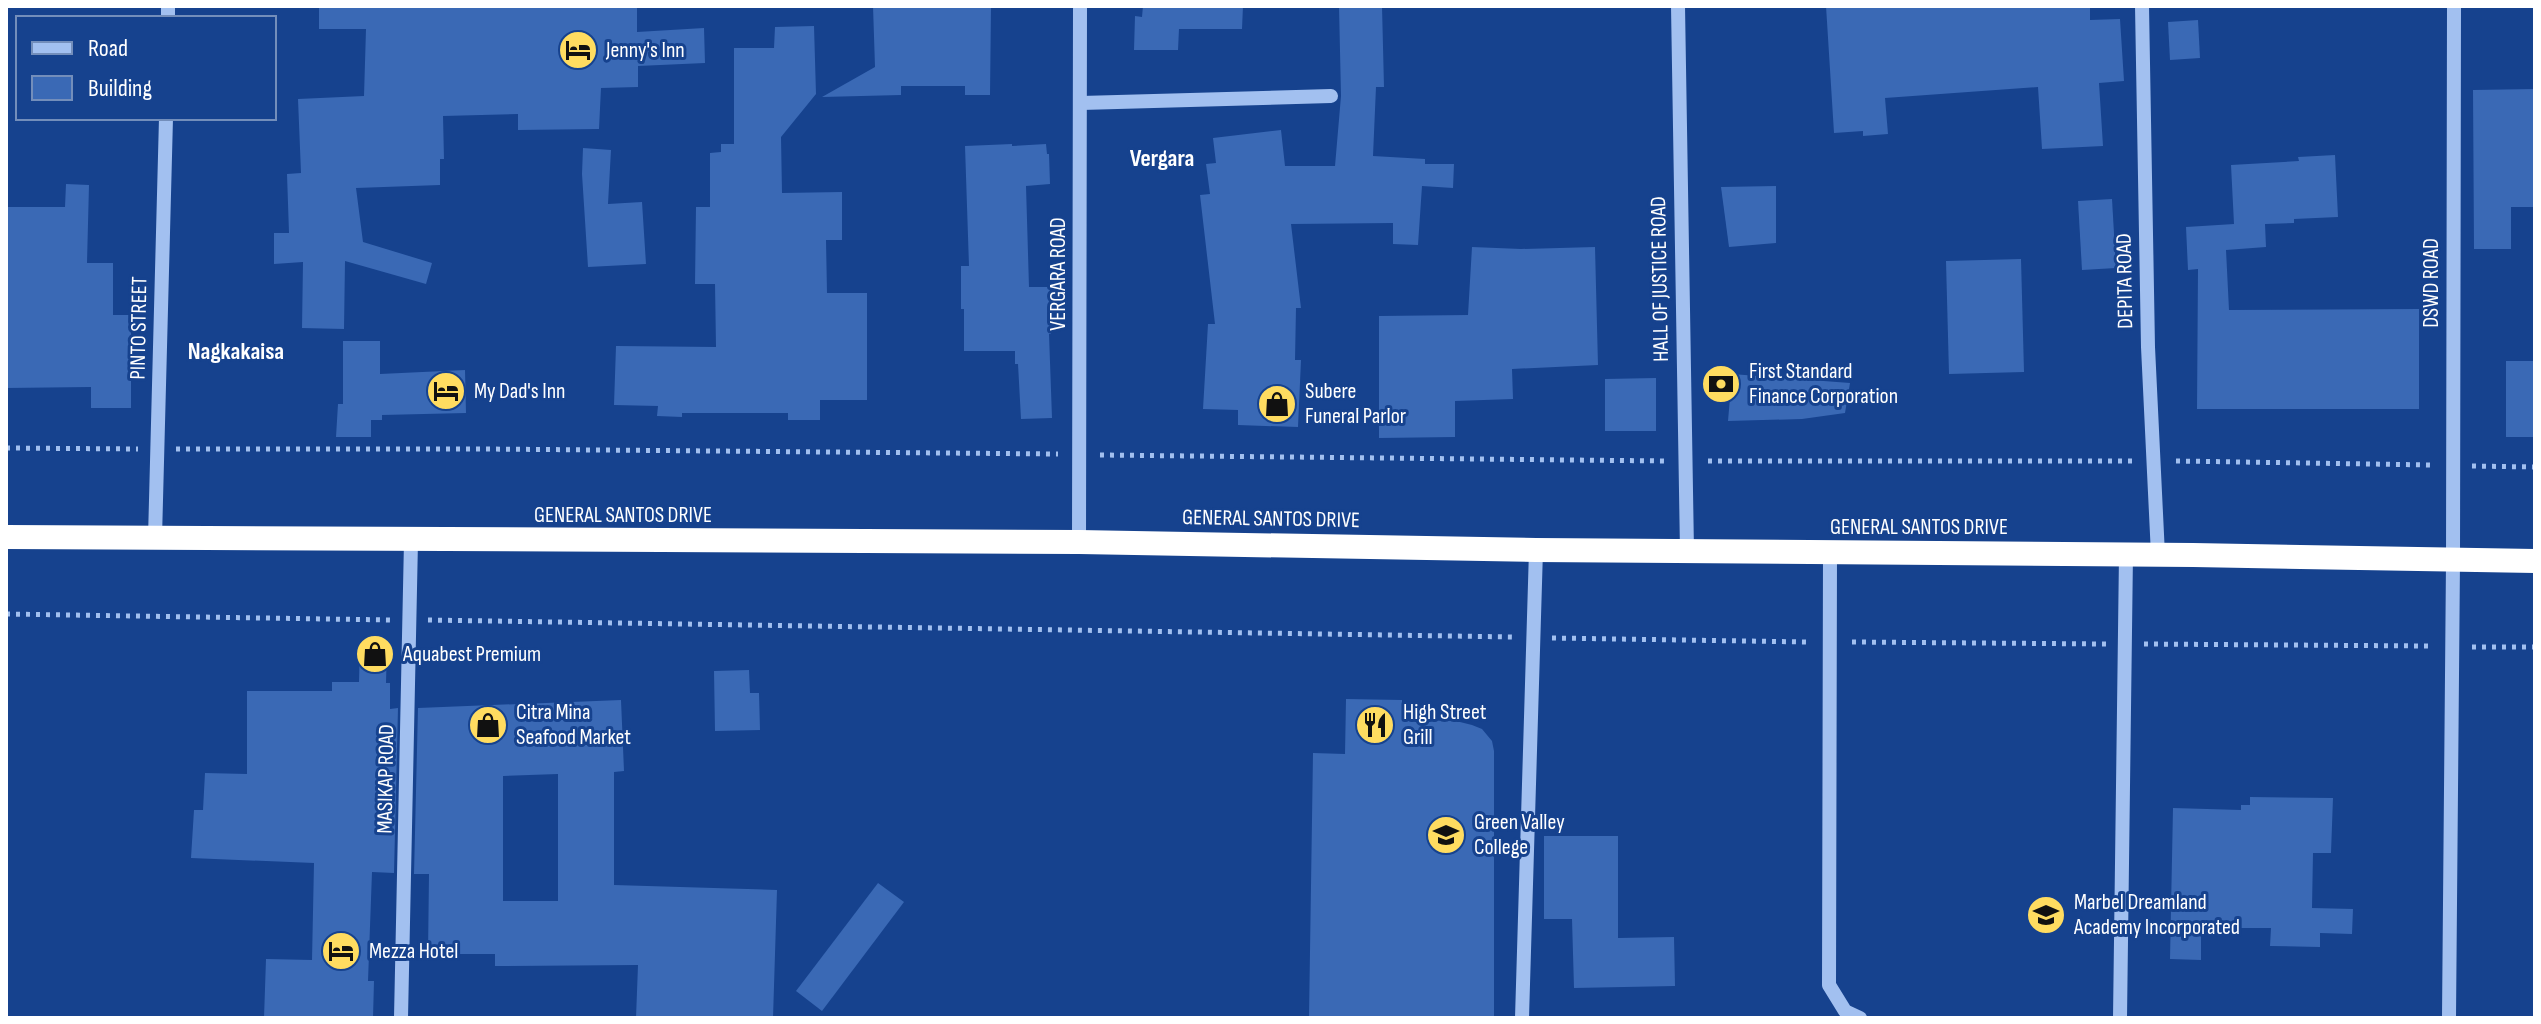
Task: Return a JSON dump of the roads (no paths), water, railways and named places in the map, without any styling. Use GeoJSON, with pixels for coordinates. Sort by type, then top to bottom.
{"type":"FeatureCollection","features":[{"type":"Feature","properties":{"kind":"highway","name":"GENERAL SANTOS DRIVE"},"geometry":{"type":"LineString","coordinates":[[6,537],[1079,542],[2535,561]]}},
{"type":"Feature","properties":{"kind":"street","name":"VERGARA ROAD"},"geometry":{"type":"LineString","coordinates":[[1079,542],[1080,6]]}},
{"type":"Feature","properties":{"kind":"street","name":"HALL OF JUSTICE ROAD"},"geometry":{"type":"LineString","coordinates":[[1678,6],[1687,551]]}},
{"type":"Feature","properties":{"kind":"street","name":"DEPITA ROAD"},"geometry":{"type":"LineString","coordinates":[[2142,6],[2148,347],[2158,555]]}},
{"type":"Feature","properties":{"kind":"street","name":"DSWD ROAD"},"geometry":{"type":"LineString","coordinates":[[2449,1018],[2454,6]]}},
{"type":"Feature","properties":{"kind":"street"},"geometry":{"type":"LineString","coordinates":[[1081,103],[1331,96]]}},
{"type":"Feature","properties":{"kind":"street","name":"PINTO STREET"},"geometry":{"type":"LineString","coordinates":[[155,538],[166,120]]}},
{"type":"Feature","properties":{"kind":"street","name":"MASIKAP ROAD"},"geometry":{"type":"LineString","coordinates":[[401,1018],[411,541]]}},
{"type":"Feature","properties":{"kind":"street"},"geometry":{"type":"LineString","coordinates":[[1522,1018],[1536,550]]}},
{"type":"Feature","properties":{"kind":"street"},"geometry":{"type":"LineString","coordinates":[[1830,553],[1829,985],[1845,1011],[1860,1018]]}},
{"type":"Feature","properties":{"kind":"street"},"geometry":{"type":"LineString","coordinates":[[2120,1018],[2126,554]]}},
{"type":"Feature","properties":{"kind":"place","name":"Jenny's Inn"},"geometry":{"type":"Point","coordinates":[578,50]}},
{"type":"Feature","properties":{"kind":"place","name":"First Standard Finance Corporation"},"geometry":{"type":"Point","coordinates":[1721,384]}},
{"type":"Feature","properties":{"kind":"place","name":"My Dad's Inn"},"geometry":{"type":"Point","coordinates":[446,391]}},
{"type":"Feature","properties":{"kind":"place","name":"Subere Funeral Parlor"},"geometry":{"type":"Point","coordinates":[1277,404]}},
{"type":"Feature","properties":{"kind":"place","name":"Aquabest Premium"},"geometry":{"type":"Point","coordinates":[375,654]}},
{"type":"Feature","properties":{"kind":"place","name":"Citra Mina Seafood Market"},"geometry":{"type":"Point","coordinates":[488,725]}},
{"type":"Feature","properties":{"kind":"place","name":"High Street Grill"},"geometry":{"type":"Point","coordinates":[1375,725]}},
{"type":"Feature","properties":{"kind":"place","name":"Green Valley College"},"geometry":{"type":"Point","coordinates":[1446,835]}},
{"type":"Feature","properties":{"kind":"place","name":"Marbel Dreamland Academy Incorporated"},"geometry":{"type":"Point","coordinates":[2046,915]}},
{"type":"Feature","properties":{"kind":"place","name":"Mezza Hotel"},"geometry":{"type":"Point","coordinates":[341,951]}},
{"type":"Feature","properties":{"kind":"district","name":"Vergara"},"geometry":{"type":"Point","coordinates":[1162,158]}},
{"type":"Feature","properties":{"kind":"district","name":"Nagkakaisa"},"geometry":{"type":"Point","coordinates":[236,351]}}]}
